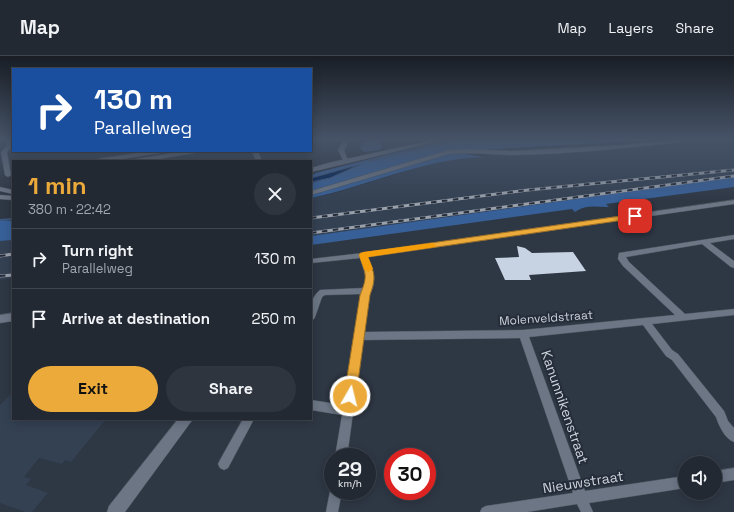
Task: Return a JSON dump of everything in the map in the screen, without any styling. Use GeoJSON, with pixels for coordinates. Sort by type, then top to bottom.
{"type":"FeatureCollection","features":[{"type":"Feature","properties":{"kind":"street"},"geometry":{"type":"LineString","coordinates":[[0,178],[10,175],[5,160]]}},
{"type":"Feature","properties":{"kind":"street"},"geometry":{"type":"LineString","coordinates":[[312,170],[344,160]]}},
{"type":"Feature","properties":{"kind":"street"},"geometry":{"type":"LineString","coordinates":[[312,193],[421,160]]}},
{"type":"Feature","properties":{"kind":"street"},"geometry":{"type":"LineString","coordinates":[[0,189],[12,192]]}},
{"type":"Feature","properties":{"kind":"street"},"geometry":{"type":"LineString","coordinates":[[0,198],[12,198]]}},
{"type":"Feature","properties":{"kind":"street"},"geometry":{"type":"LineString","coordinates":[[312,261],[363,255],[734,202]]}},
{"type":"Feature","properties":{"kind":"street"},"geometry":{"type":"LineString","coordinates":[[684,318],[622,259],[622,255],[734,237]]}},
{"type":"Feature","properties":{"kind":"street"},"geometry":{"type":"LineString","coordinates":[[704,242],[734,265]]}},
{"type":"Feature","properties":{"kind":"street"},"geometry":{"type":"LineString","coordinates":[[342,448],[366,291],[369,287],[370,277],[363,255]]}},
{"type":"Feature","properties":{"kind":"street"},"geometry":{"type":"LineString","coordinates":[[312,314],[318,296],[323,292],[366,291]]}},
{"type":"Feature","properties":{"kind":"street","name":"Molenveldstraat"},"geometry":{"type":"LineString","coordinates":[[359,336],[523,334],[734,312]]}},
{"type":"Feature","properties":{"kind":"street"},"geometry":{"type":"LineString","coordinates":[[0,319],[12,317]]}},
{"type":"Feature","properties":{"kind":"street"},"geometry":{"type":"LineString","coordinates":[[646,322],[720,414],[724,424],[734,437]]}},
{"type":"Feature","properties":{"kind":"street","name":"Kanunnikenstraat"},"geometry":{"type":"LineString","coordinates":[[523,334],[587,512]]}},
{"type":"Feature","properties":{"kind":"street"},"geometry":{"type":"LineString","coordinates":[[312,404],[348,411]]}},
{"type":"Feature","properties":{"kind":"street"},"geometry":{"type":"LineString","coordinates":[[115,512],[185,420]]}},
{"type":"Feature","properties":{"kind":"street"},"geometry":{"type":"LineString","coordinates":[[224,464],[248,420]]}},
{"type":"Feature","properties":{"kind":"street"},"geometry":{"type":"LineString","coordinates":[[722,476],[734,474]]}},
{"type":"Feature","properties":{"kind":"street","name":"Nieuwstraat"},"geometry":{"type":"LineString","coordinates":[[486,512],[678,483]]}},
{"type":"Feature","properties":{"kind":"street"},"geometry":{"type":"LineString","coordinates":[[332,512],[334,500]]}},
{"type":"Feature","properties":{"kind":"shaded area"},"geometry":{"type":"Polygon","coordinates":[[[365,160],[415,160],[312,191],[312,183],[330,178],[360,165],[312,178],[312,175],[316,173],[365,160]]]}},
{"type":"Feature","properties":{"kind":"shaded area"},"geometry":{"type":"Polygon","coordinates":[[[426,160],[454,160],[417,168],[312,198],[312,195],[426,160]]]}},
{"type":"Feature","properties":{"kind":"shaded area"},"geometry":{"type":"Polygon","coordinates":[[[451,160],[734,160],[734,177],[312,236],[312,198],[332,194],[427,165],[451,160]]]}},
{"type":"Feature","properties":{"kind":"shaded area"},"geometry":{"type":"Polygon","coordinates":[[[361,164],[330,178],[312,182],[312,178],[361,164]]]}},
{"type":"Feature","properties":{"kind":"shaded area"},"geometry":{"type":"Polygon","coordinates":[[[734,177],[734,187],[606,204],[609,207],[587,207],[579,209],[575,212],[572,209],[312,245],[312,236],[734,177]]]}},
{"type":"Feature","properties":{"kind":"shaded area"},"geometry":{"type":"Polygon","coordinates":[[[0,220],[12,221],[12,240],[0,241],[0,220]]]}},
{"type":"Feature","properties":{"kind":"shaded area"},"geometry":{"type":"Polygon","coordinates":[[[12,240],[12,278],[0,280],[0,241],[12,240]]]}},
{"type":"Feature","properties":{"kind":"shaded area"},"geometry":{"type":"Polygon","coordinates":[[[12,393],[12,420],[105,420],[71,462],[65,460],[62,464],[39,458],[24,477],[31,479],[26,485],[48,493],[32,512],[26,512],[0,503],[0,405],[12,393]]]}},
{"type":"Feature","properties":{"kind":"building"},"geometry":{"type":"Polygon","coordinates":[[[517,246],[525,248],[532,253],[573,252],[586,271],[529,275],[531,280],[505,280],[495,258],[519,257],[517,246]]]}},
{"type":"Feature","properties":{"kind":"waterway"},"geometry":{"type":"LineString","coordinates":[[0,220],[12,219]]}},
{"type":"Feature","properties":{"kind":"railway"},"geometry":{"type":"LineString","coordinates":[[312,218],[528,190],[734,170]]}},
{"type":"Feature","properties":{"kind":"railway"},"geometry":{"type":"LineString","coordinates":[[312,233],[734,176]]}},
{"type":"Feature","properties":{"kind":"railway"},"geometry":{"type":"LineString","coordinates":[[0,256],[12,254]]}},
{"type":"Feature","properties":{"kind":"railway"},"geometry":{"type":"LineString","coordinates":[[0,276],[12,275]]}},
{"type":"Feature","properties":{"kind":"slow traffic"},"geometry":{"type":"LineString","coordinates":[[368,269],[363,255],[432,245]]}},
{"type":"Feature","properties":{"kind":"route"},"geometry":{"type":"LineString","coordinates":[[350,396],[365,295],[370,281],[370,273],[363,255],[635,216]]}}]}
